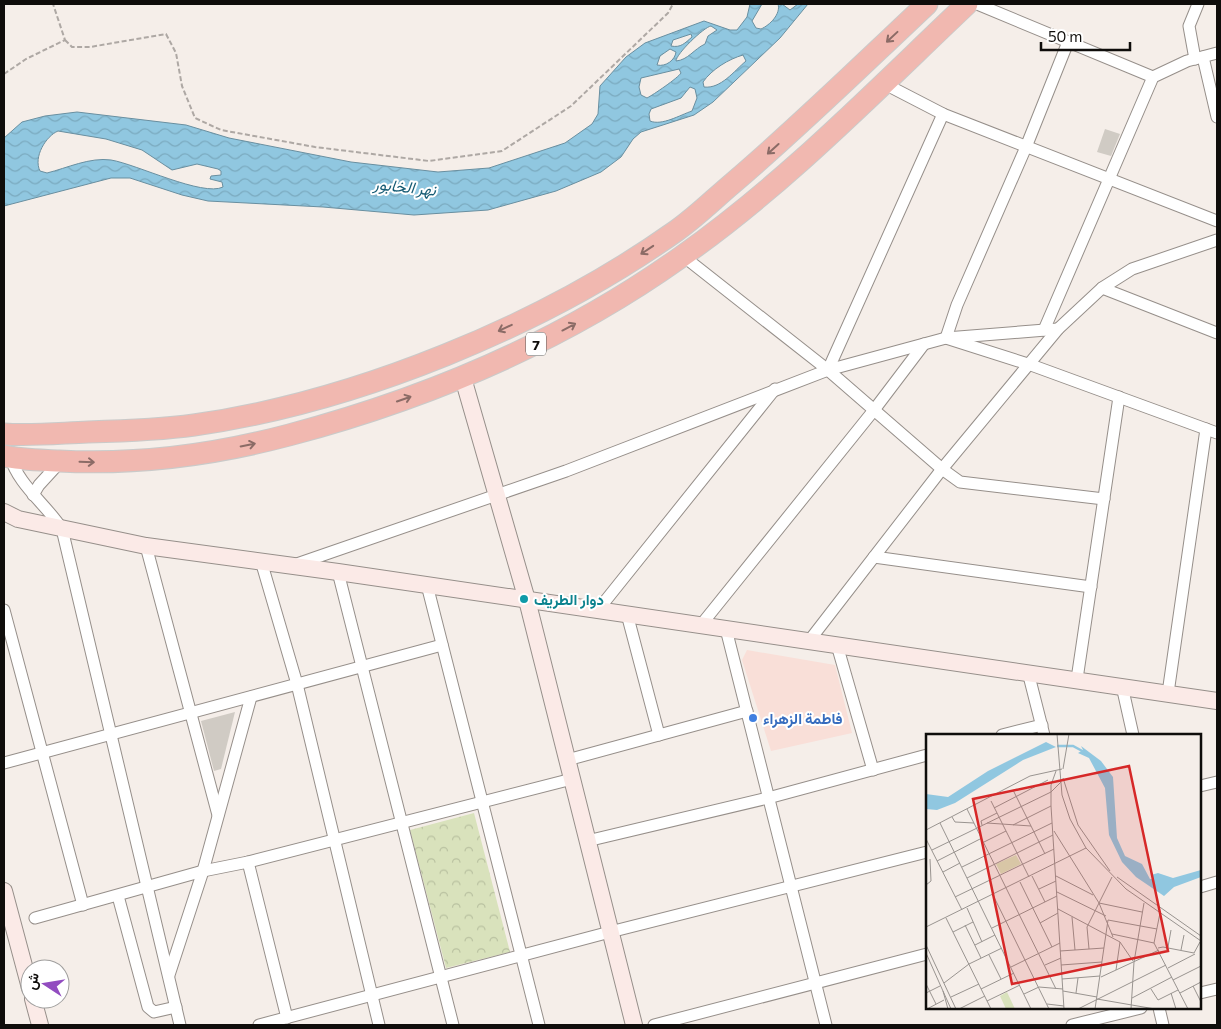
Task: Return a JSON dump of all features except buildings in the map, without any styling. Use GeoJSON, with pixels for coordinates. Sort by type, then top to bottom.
{"type":"FeatureCollection","features":[{"type":"Feature","properties":{"kind":"highway","name":"7"},"geometry":{"type":"LineString","coordinates":[[6,434],[145,430],[194,425],[309,402],[379,379],[466,346],[548,308],[616,271],[678,230],[773,149],[927,4]]}},
{"type":"Feature","properties":{"kind":"highway","name":"7"},"geometry":{"type":"LineString","coordinates":[[7,457],[93,463],[150,460],[256,444],[321,426],[463,378],[568,327],[626,294],[683,256],[778,180],[967,4]]}},
{"type":"Feature","properties":{"kind":"street"},"geometry":{"type":"LineString","coordinates":[[977,4],[1153,77]]}},
{"type":"Feature","properties":{"kind":"street"},"geometry":{"type":"LineString","coordinates":[[1198,4],[1189,26],[1217,117]]}},
{"type":"Feature","properties":{"kind":"street"},"geometry":{"type":"LineString","coordinates":[[946,338],[957,305],[1026,147],[1068,42]]}},
{"type":"Feature","properties":{"kind":"street"},"geometry":{"type":"LineString","coordinates":[[1044,330],[1153,77],[1199,58],[1217,53]]}},
{"type":"Feature","properties":{"kind":"street"},"geometry":{"type":"LineString","coordinates":[[883,83],[943,114],[1217,221]]}},
{"type":"Feature","properties":{"kind":"street"},"geometry":{"type":"LineString","coordinates":[[828,370],[943,114]]}},
{"type":"Feature","properties":{"kind":"street"},"geometry":{"type":"LineString","coordinates":[[809,641],[942,470],[1031,365],[1058,329],[1102,288],[1132,269],[1217,240]]}},
{"type":"Feature","properties":{"kind":"street"},"geometry":{"type":"LineString","coordinates":[[683,256],[828,370],[942,470],[960,482],[1104,499]]}},
{"type":"Feature","properties":{"kind":"street"},"geometry":{"type":"LineString","coordinates":[[1102,288],[1217,333]]}},
{"type":"Feature","properties":{"kind":"street"},"geometry":{"type":"LineString","coordinates":[[293,565],[497,496],[776,388],[828,370],[946,338],[1058,329]]}},
{"type":"Feature","properties":{"kind":"street"},"geometry":{"type":"LineString","coordinates":[[946,338],[1031,365],[1217,433]]}},
{"type":"Feature","properties":{"kind":"street"},"geometry":{"type":"LineString","coordinates":[[701,625],[874,410],[924,344]]}},
{"type":"Feature","properties":{"kind":"street"},"geometry":{"type":"LineString","coordinates":[[463,378],[527,600],[634,1025]]}},
{"type":"Feature","properties":{"kind":"street"},"geometry":{"type":"LineString","coordinates":[[598,610],[776,388]]}},
{"type":"Feature","properties":{"kind":"street"},"geometry":{"type":"LineString","coordinates":[[1077,679],[1119,397]]}},
{"type":"Feature","properties":{"kind":"street"},"geometry":{"type":"LineString","coordinates":[[1168,693],[1206,429]]}},
{"type":"Feature","properties":{"kind":"street"},"geometry":{"type":"LineString","coordinates":[[6,434],[7,457],[33,495],[46,506],[62,528],[180,1025]]}},
{"type":"Feature","properties":{"kind":"street"},"geometry":{"type":"LineString","coordinates":[[33,495],[39,485],[62,461]]}},
{"type":"Feature","properties":{"kind":"street"},"geometry":{"type":"LineString","coordinates":[[9,518],[146,546],[261,560],[1217,701]]}},
{"type":"Feature","properties":{"kind":"street"},"geometry":{"type":"LineString","coordinates":[[146,546],[218,815]]}},
{"type":"Feature","properties":{"kind":"street"},"geometry":{"type":"LineString","coordinates":[[874,557],[1091,587]]}},
{"type":"Feature","properties":{"kind":"street"},"geometry":{"type":"LineString","coordinates":[[261,560],[297,684],[379,1025]]}},
{"type":"Feature","properties":{"kind":"street"},"geometry":{"type":"LineString","coordinates":[[338,572],[454,1025]]}},
{"type":"Feature","properties":{"kind":"street"},"geometry":{"type":"LineString","coordinates":[[426,585],[539,1025]]}},
{"type":"Feature","properties":{"kind":"street"},"geometry":{"type":"LineString","coordinates":[[4,610],[44,752],[83,905]]}},
{"type":"Feature","properties":{"kind":"street"},"geometry":{"type":"LineString","coordinates":[[627,614],[659,735]]}},
{"type":"Feature","properties":{"kind":"street"},"geometry":{"type":"LineString","coordinates":[[726,629],[826,1025]]}},
{"type":"Feature","properties":{"kind":"street"},"geometry":{"type":"LineString","coordinates":[[4,763],[442,645]]}},
{"type":"Feature","properties":{"kind":"street"},"geometry":{"type":"LineString","coordinates":[[837,645],[872,770]]}},
{"type":"Feature","properties":{"kind":"street"},"geometry":{"type":"LineString","coordinates":[[1010,734],[1043,730],[1028,672]]}},
{"type":"Feature","properties":{"kind":"street"},"geometry":{"type":"LineString","coordinates":[[1122,686],[1133,734]]}},
{"type":"Feature","properties":{"kind":"street"},"geometry":{"type":"LineString","coordinates":[[169,977],[203,870],[251,697]]}},
{"type":"Feature","properties":{"kind":"street"},"geometry":{"type":"LineString","coordinates":[[567,760],[747,711]]}},
{"type":"Feature","properties":{"kind":"street"},"geometry":{"type":"LineString","coordinates":[[587,841],[768,798],[926,755]]}},
{"type":"Feature","properties":{"kind":"street"},"geometry":{"type":"LineString","coordinates":[[35,918],[118,896],[203,870],[248,862],[572,780]]}},
{"type":"Feature","properties":{"kind":"street"},"geometry":{"type":"LineString","coordinates":[[1201,786],[1217,782]]}},
{"type":"Feature","properties":{"kind":"street"},"geometry":{"type":"LineString","coordinates":[[260,1025],[610,932],[926,852]]}},
{"type":"Feature","properties":{"kind":"street"},"geometry":{"type":"LineString","coordinates":[[248,862],[287,1018]]}},
{"type":"Feature","properties":{"kind":"street"},"geometry":{"type":"LineString","coordinates":[[1201,886],[1217,882]]}},
{"type":"Feature","properties":{"kind":"street"},"geometry":{"type":"LineString","coordinates":[[4,891],[22,959]]}},
{"type":"Feature","properties":{"kind":"street"},"geometry":{"type":"LineString","coordinates":[[118,896],[150,1009],[154,1012],[176,1007]]}},
{"type":"Feature","properties":{"kind":"street"},"geometry":{"type":"LineString","coordinates":[[654,1025],[926,954]]}},
{"type":"Feature","properties":{"kind":"street"},"geometry":{"type":"LineString","coordinates":[[1201,993],[1217,988]]}},
{"type":"Feature","properties":{"kind":"street"},"geometry":{"type":"LineString","coordinates":[[36,1009],[40,1025]]}},
{"type":"Feature","properties":{"kind":"street"},"geometry":{"type":"LineString","coordinates":[[1072,1025],[1115,1011],[1132,1009]]}},
{"type":"Feature","properties":{"kind":"street"},"geometry":{"type":"LineString","coordinates":[[1159,1009],[1163,1025]]}},
{"type":"Feature","properties":{"kind":"path"},"geometry":{"type":"LineString","coordinates":[[53,4],[65,40],[72,47],[90,47],[166,34],[176,53],[182,86],[195,118],[220,130],[315,147],[429,161],[502,151],[571,106],[668,13],[673,4]]}},
{"type":"Feature","properties":{"kind":"path"},"geometry":{"type":"LineString","coordinates":[[4,74],[26,59],[65,40]]}},
{"type":"Feature","properties":{"kind":"shaded area"},"geometry":{"type":"Polygon","coordinates":[[[747,650],[835,665],[852,733],[771,751],[742,660],[747,650]]]}},
{"type":"Feature","properties":{"kind":"green space"},"geometry":{"type":"Polygon","coordinates":[[[474,813],[510,952],[446,968],[410,830],[474,813]]]}},
{"type":"Feature","properties":{"kind":"water","name":"نهر الخابور"},"geometry":{"type":"Polygon","coordinates":[[[750,4],[762,4],[752,21],[756,28],[761,29],[774,19],[778,12],[778,4],[782,4],[790,10],[798,4],[808,4],[780,38],[713,102],[694,115],[641,132],[633,139],[621,157],[601,172],[556,191],[488,210],[414,215],[323,207],[208,201],[182,195],[130,178],[111,178],[4,206],[4,138],[22,122],[45,116],[77,112],[186,125],[229,138],[351,162],[438,172],[489,168],[565,143],[592,124],[598,114],[600,86],[626,57],[645,43],[704,21],[730,30],[737,30],[747,17],[750,4]],[[711,26],[685,47],[676,61],[684,59],[705,44],[708,36],[717,30],[711,26]],[[691,34],[673,40],[671,46],[678,46],[692,37],[691,34]],[[670,49],[660,56],[657,65],[664,65],[670,62],[676,52],[670,49]],[[743,55],[732,59],[711,73],[703,82],[704,87],[710,87],[722,82],[746,61],[743,55]],[[679,69],[641,78],[639,87],[641,95],[647,98],[681,73],[679,69]],[[690,87],[681,98],[651,109],[649,114],[650,121],[655,122],[665,121],[692,111],[697,98],[695,89],[690,87]],[[58,131],[49,137],[39,154],[38,165],[40,171],[47,173],[87,161],[103,159],[122,163],[201,188],[213,189],[223,187],[222,182],[210,179],[211,176],[221,175],[221,171],[218,169],[197,164],[172,170],[142,150],[106,139],[58,131]]]}},
{"type":"Feature","properties":{"kind":"place","name":"دوار الطريف"},"geometry":{"type":"Point","coordinates":[524,599]}},
{"type":"Feature","properties":{"kind":"place","name":"فاطمة الزهراء"},"geometry":{"type":"Point","coordinates":[753,718]}}]}
